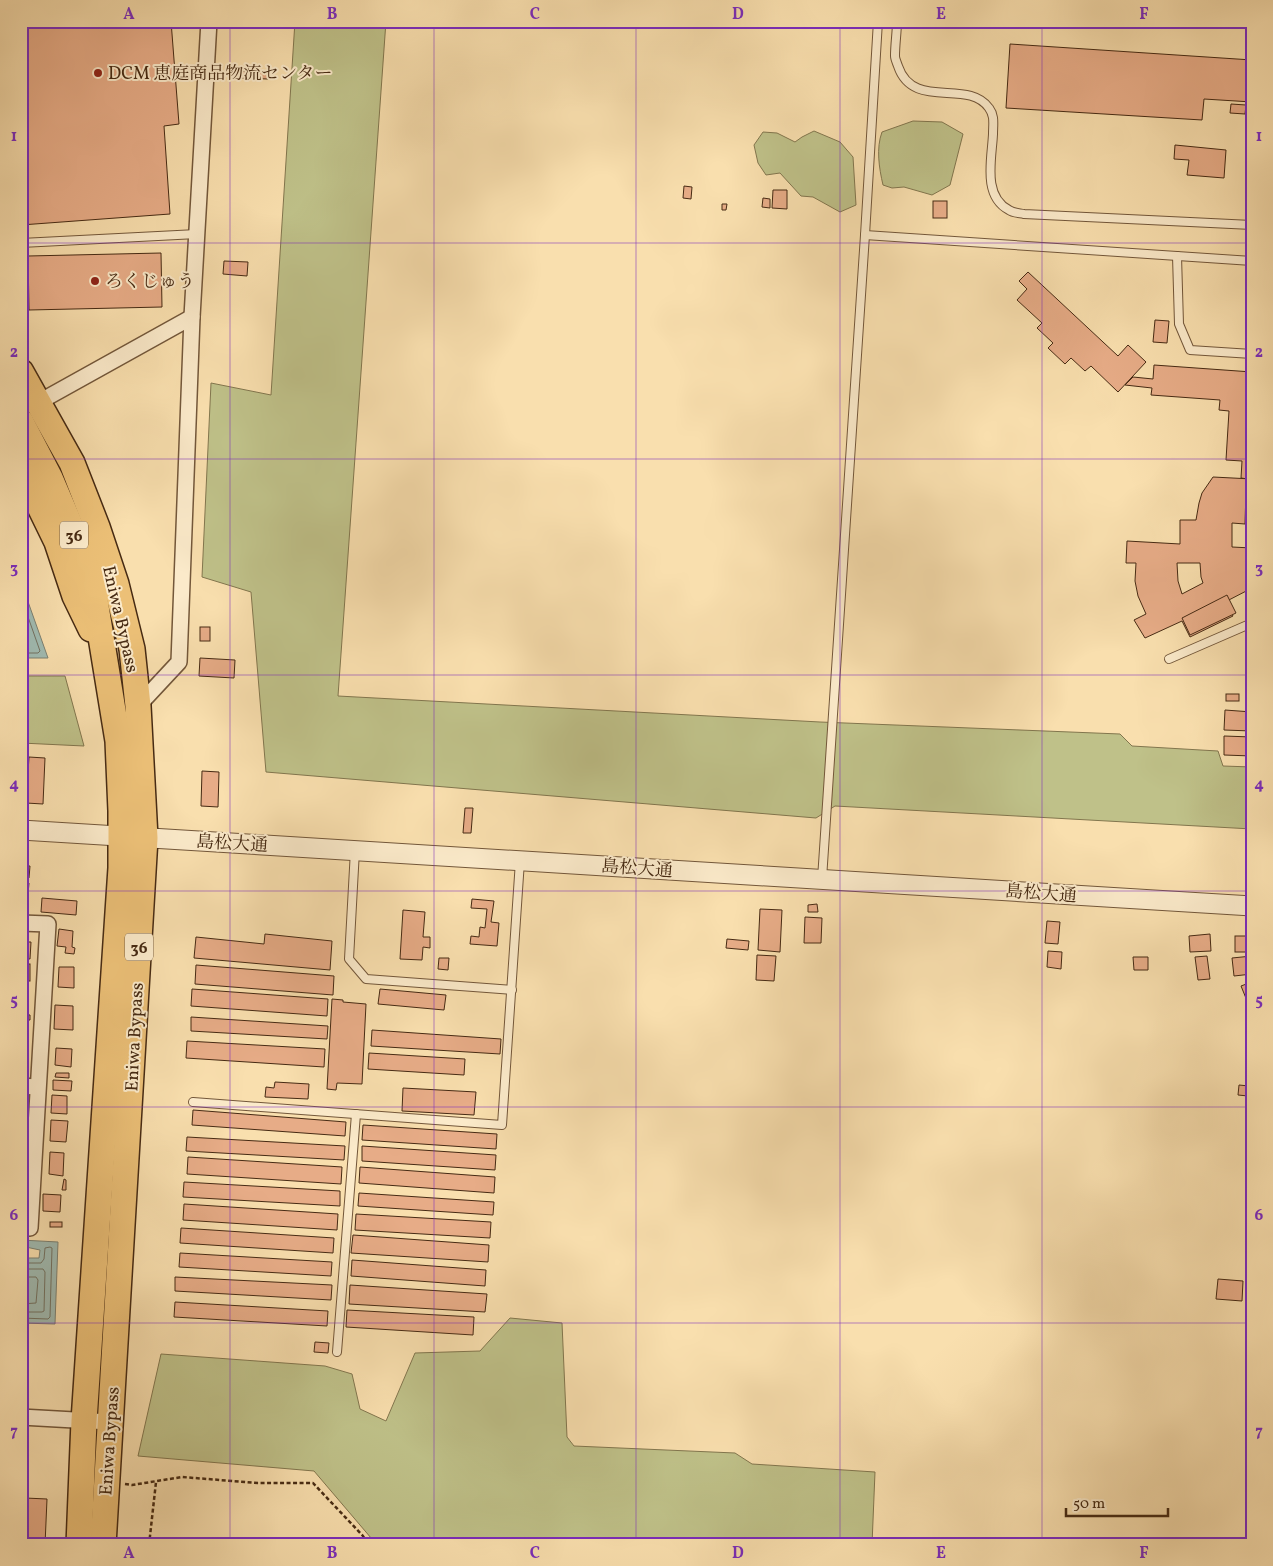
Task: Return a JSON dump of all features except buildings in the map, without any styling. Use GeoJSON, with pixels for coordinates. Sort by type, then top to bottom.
{"type":"FeatureCollection","features":[{"type":"Feature","properties":{"kind":"highway","name":"Eniwa Bypass"},"geometry":{"type":"LineString","coordinates":[[21,372],[72,463],[97,527],[114,576],[132,649],[138,706],[110,1422],[103,1545]]}},
{"type":"Feature","properties":{"kind":"highway","name":"Eniwa Bypass"},"geometry":{"type":"LineString","coordinates":[[21,422],[50,478],[81,553],[92,588],[133,837],[121,878],[84,1421],[79,1545]]}},
{"type":"Feature","properties":{"kind":"highway"},"geometry":{"type":"LineString","coordinates":[[21,468],[57,542],[75,596],[103,656]]}},
{"type":"Feature","properties":{"kind":"street"},"geometry":{"type":"LineString","coordinates":[[138,706],[179,662],[192,317],[209,21]]}},
{"type":"Feature","properties":{"kind":"street"},"geometry":{"type":"LineString","coordinates":[[39,402],[192,317]]}},
{"type":"Feature","properties":{"kind":"street","name":"島松大通"},"geometry":{"type":"LineString","coordinates":[[21,830],[1252,906]]}},
{"type":"Feature","properties":{"kind":"street"},"geometry":{"type":"LineString","coordinates":[[21,923],[48,924],[30,1228],[21,1228]]}},
{"type":"Feature","properties":{"kind":"street"},"geometry":{"type":"LineString","coordinates":[[21,1086],[37,1087]]}},
{"type":"Feature","properties":{"kind":"street"},"geometry":{"type":"LineString","coordinates":[[21,1417],[110,1422]]}},
{"type":"Feature","properties":{"kind":"lane"},"geometry":{"type":"LineString","coordinates":[[822,879],[878,21]]}},
{"type":"Feature","properties":{"kind":"lane"},"geometry":{"type":"LineString","coordinates":[[897,21],[895,57],[900,72],[907,83],[924,91],[971,96],[982,101],[989,108],[994,118],[990,183],[1000,204],[1010,211],[1024,214],[1252,225]]}},
{"type":"Feature","properties":{"kind":"lane"},"geometry":{"type":"LineString","coordinates":[[21,243],[198,234]]}},
{"type":"Feature","properties":{"kind":"lane"},"geometry":{"type":"LineString","coordinates":[[865,235],[1252,261]]}},
{"type":"Feature","properties":{"kind":"lane"},"geometry":{"type":"LineString","coordinates":[[1177,256],[1179,324],[1190,350],[1252,354]]}},
{"type":"Feature","properties":{"kind":"lane"},"geometry":{"type":"LineString","coordinates":[[1169,658],[1252,623]]}},
{"type":"Feature","properties":{"kind":"lane"},"geometry":{"type":"LineString","coordinates":[[355,850],[349,959],[366,979],[512,990]]}},
{"type":"Feature","properties":{"kind":"lane"},"geometry":{"type":"LineString","coordinates":[[193,1102],[502,1125],[520,861]]}},
{"type":"Feature","properties":{"kind":"lane"},"geometry":{"type":"LineString","coordinates":[[337,1352],[356,1114]]}},
{"type":"Feature","properties":{"kind":"path"},"geometry":{"type":"LineString","coordinates":[[106,1483],[132,1485],[182,1477],[258,1483],[312,1483],[363,1536],[368,1545]]}},
{"type":"Feature","properties":{"kind":"path"},"geometry":{"type":"LineString","coordinates":[[149,1545],[156,1481]]}},
{"type":"Feature","properties":{"kind":"green space"},"geometry":{"type":"Polygon","coordinates":[[[295,21],[386,21],[338,696],[820,722],[1120,734],[1132,746],[1218,751],[1223,766],[1252,767],[1252,829],[835,806],[816,818],[266,772],[251,592],[202,577],[211,383],[271,395],[295,21]]]}},
{"type":"Feature","properties":{"kind":"green space"},"geometry":{"type":"Polygon","coordinates":[[[913,121],[942,122],[963,134],[950,185],[932,195],[904,187],[892,188],[883,185],[879,158],[882,132],[913,121]]]}},
{"type":"Feature","properties":{"kind":"green space"},"geometry":{"type":"Polygon","coordinates":[[[814,131],[840,142],[853,157],[856,205],[840,212],[813,197],[801,196],[780,173],[766,175],[758,163],[754,145],[763,132],[777,133],[795,142],[814,131]]]}},
{"type":"Feature","properties":{"kind":"green space"},"geometry":{"type":"Polygon","coordinates":[[[21,676],[65,676],[84,746],[21,743],[21,676]]]}},
{"type":"Feature","properties":{"kind":"green space"},"geometry":{"type":"Polygon","coordinates":[[[510,1318],[562,1323],[567,1437],[574,1446],[735,1453],[752,1464],[875,1472],[872,1545],[377,1545],[314,1471],[138,1456],[161,1354],[325,1366],[352,1374],[360,1409],[386,1421],[415,1353],[480,1351],[510,1318]]]}},
{"type":"Feature","properties":{"kind":"water"},"geometry":{"type":"Polygon","coordinates":[[[21,582],[48,658],[21,658],[21,582]]]}},
{"type":"Feature","properties":{"kind":"water"},"geometry":{"type":"Polygon","coordinates":[[[21,1240],[58,1242],[55,1324],[21,1323],[21,1258],[39,1258],[40,1250],[21,1246],[21,1240]]]}},
{"type":"Feature","properties":{"kind":"place","name":"DCM 恵庭商品物流センター"},"geometry":{"type":"Point","coordinates":[98,73]}},
{"type":"Feature","properties":{"kind":"place","name":"ろくじゅう"},"geometry":{"type":"Point","coordinates":[95,281]}}]}
